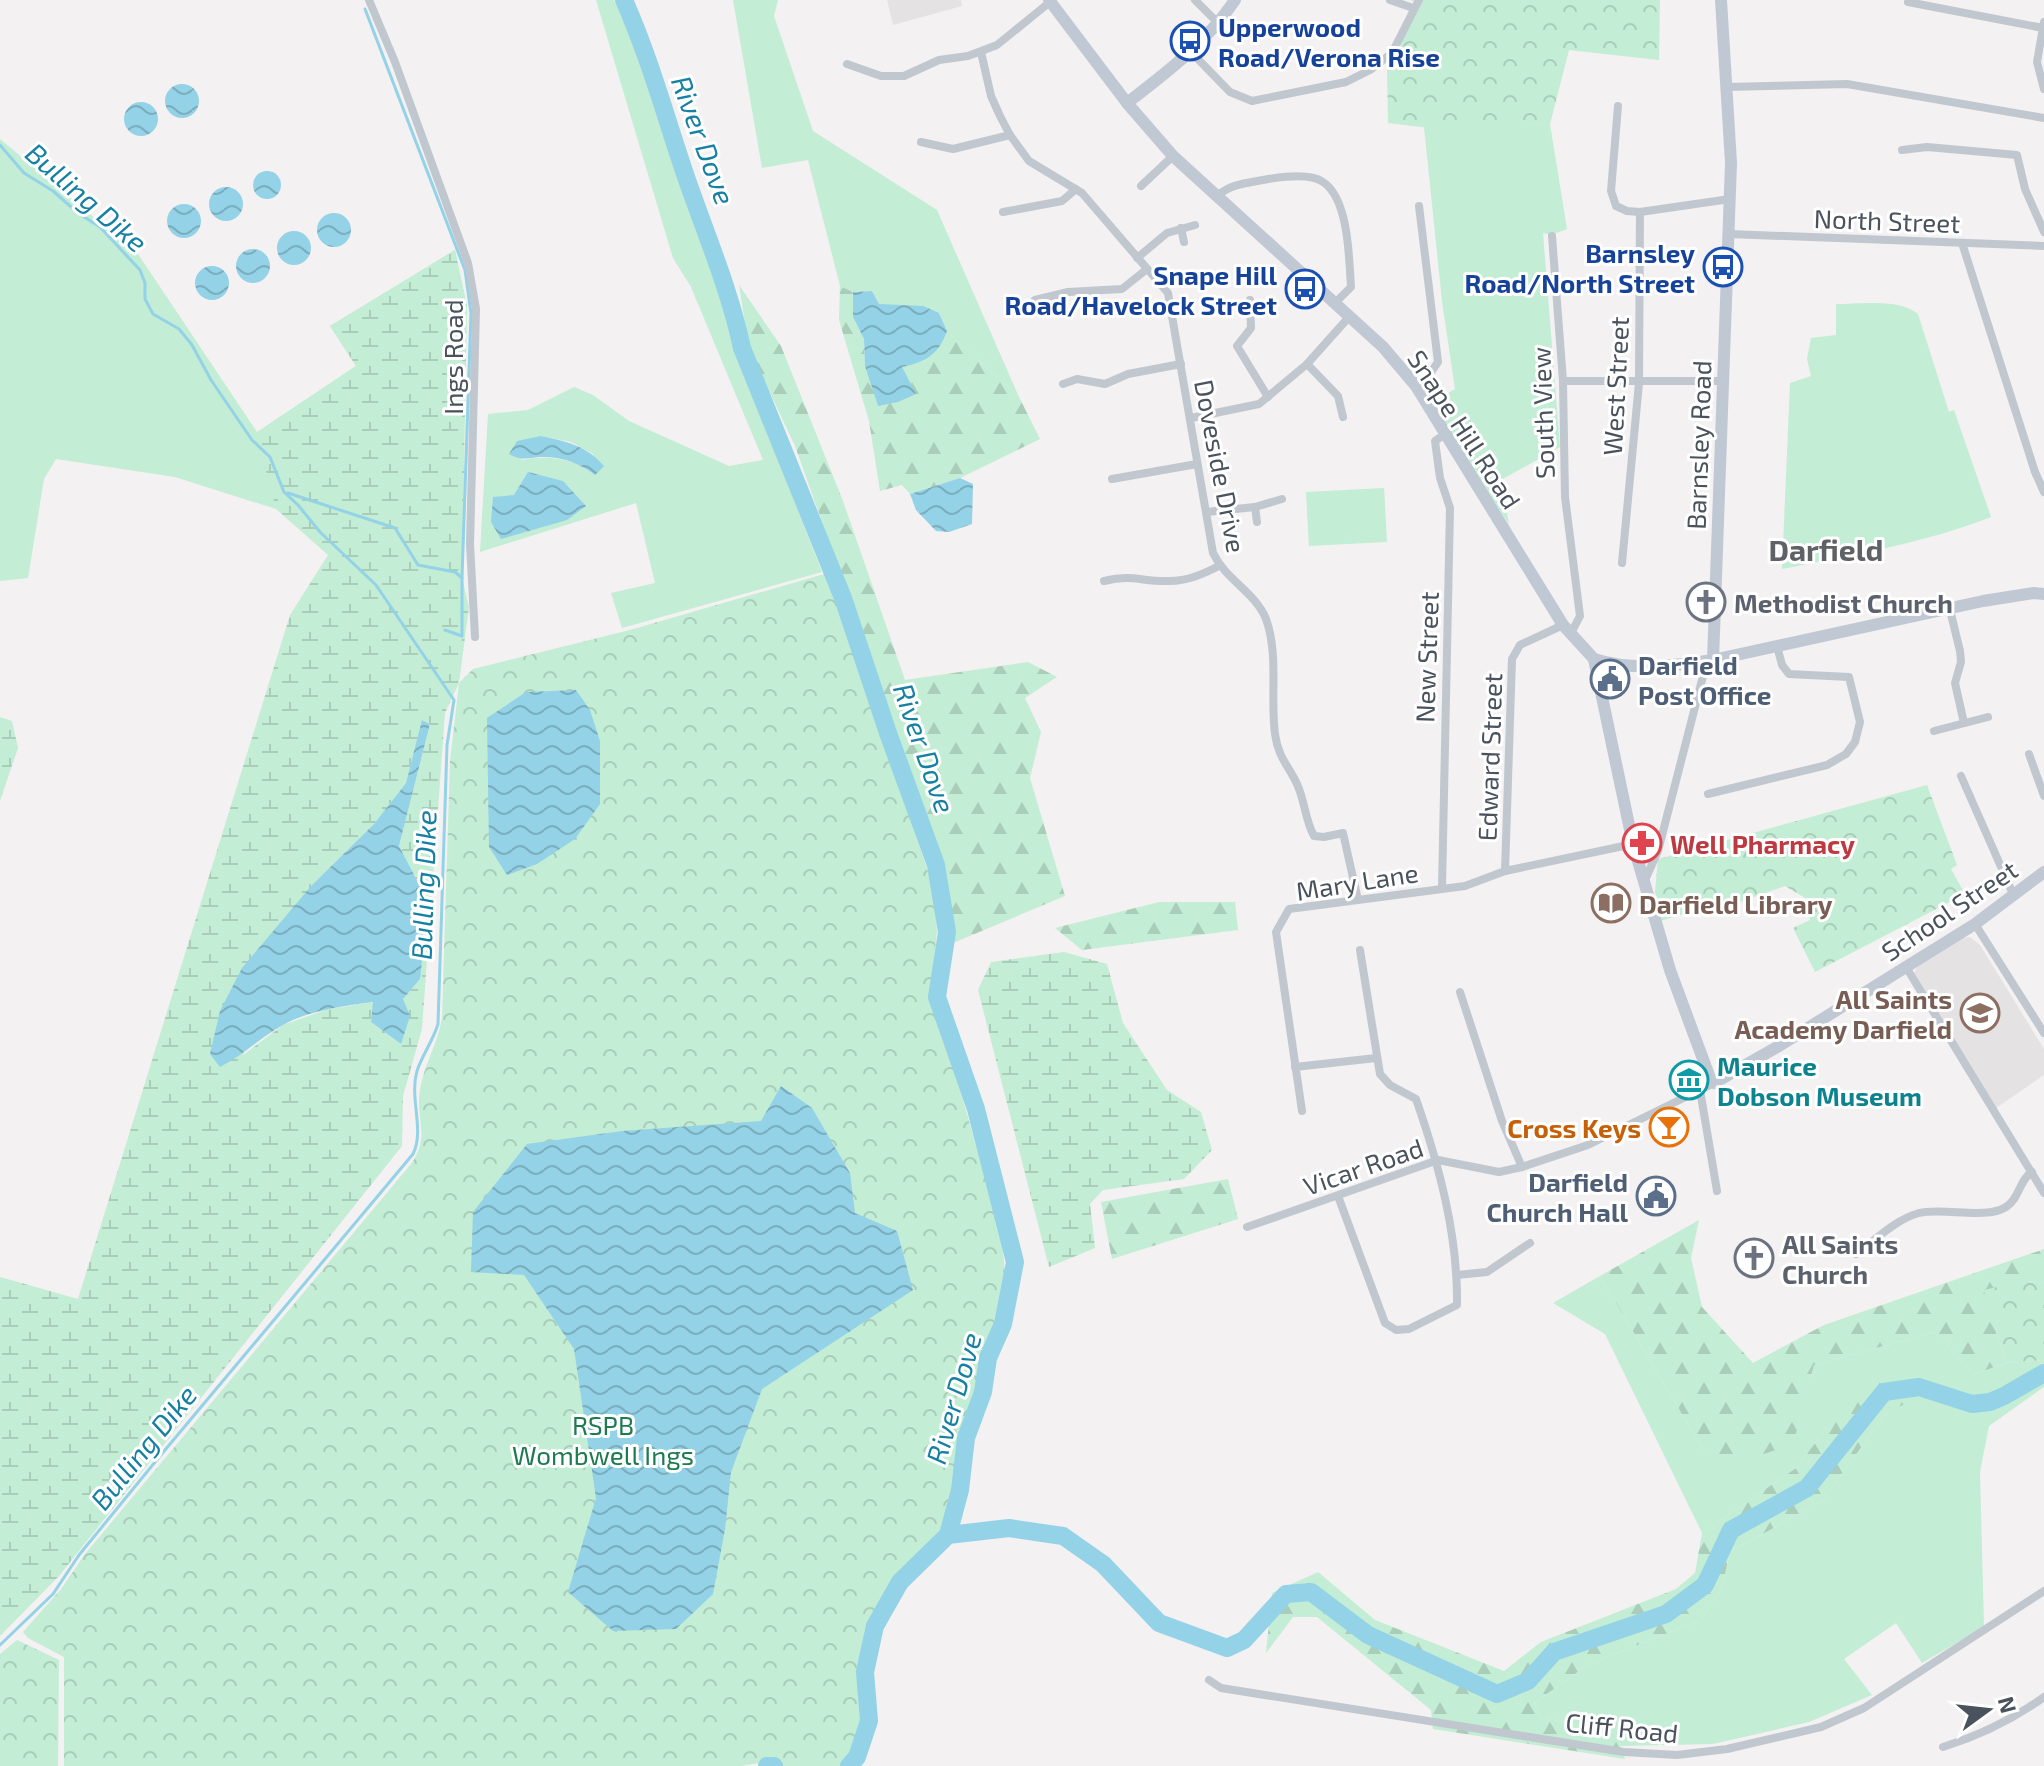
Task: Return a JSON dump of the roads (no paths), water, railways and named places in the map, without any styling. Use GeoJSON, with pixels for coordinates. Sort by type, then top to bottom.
{"type":"FeatureCollection","features":[{"type":"Feature","properties":{"kind":"street","name":"Ings Road"},"geometry":{"type":"LineString","coordinates":[[369,0],[395,62],[468,263],[476,309],[470,544],[475,637]]}},
{"type":"Feature","properties":{"kind":"street"},"geometry":{"type":"LineString","coordinates":[[1195,0],[1218,23]]}},
{"type":"Feature","properties":{"kind":"street"},"geometry":{"type":"LineString","coordinates":[[1127,103],[1190,51],[1218,23],[1235,0]]}},
{"type":"Feature","properties":{"kind":"street"},"geometry":{"type":"LineString","coordinates":[[1390,0],[1413,8]]}},
{"type":"Feature","properties":{"kind":"street"},"geometry":{"type":"LineString","coordinates":[[1190,51],[1230,92],[1252,101],[1346,82],[1370,70],[1392,53],[1419,0]]}},
{"type":"Feature","properties":{"kind":"street","name":"Barnsley Road"},"geometry":{"type":"LineString","coordinates":[[1645,881],[1658,851],[1704,672],[1713,660],[1730,199],[1730,134],[1721,0]]}},
{"type":"Feature","properties":{"kind":"street"},"geometry":{"type":"LineString","coordinates":[[847,64],[881,76],[904,76],[939,60],[981,52],[1007,39],[1049,1]]}},
{"type":"Feature","properties":{"kind":"street","name":"Snape Hill Road"},"geometry":{"type":"LineString","coordinates":[[1049,1],[1127,103],[1173,156],[1383,347],[1416,386],[1567,630],[1594,659]]}},
{"type":"Feature","properties":{"kind":"street"},"geometry":{"type":"LineString","coordinates":[[1908,2],[2043,25],[2037,62],[2044,89]]}},
{"type":"Feature","properties":{"kind":"street","name":"Doveside Drive"},"geometry":{"type":"LineString","coordinates":[[981,52],[991,96],[1010,135],[1029,161],[1082,193],[1168,293],[1213,553],[1219,566],[1258,603],[1266,618],[1270,637],[1275,735],[1281,760],[1296,781],[1314,836],[1343,833],[1358,900]]}},
{"type":"Feature","properties":{"kind":"street"},"geometry":{"type":"LineString","coordinates":[[1726,87],[1847,84],[2044,118]]}},
{"type":"Feature","properties":{"kind":"street"},"geometry":{"type":"LineString","coordinates":[[1618,106],[1611,191],[1616,206],[1640,212],[1730,199]]}},
{"type":"Feature","properties":{"kind":"street"},"geometry":{"type":"LineString","coordinates":[[921,142],[953,149],[1010,135]]}},
{"type":"Feature","properties":{"kind":"street"},"geometry":{"type":"LineString","coordinates":[[1902,150],[1927,147],[2017,155],[2025,189],[2044,232]]}},
{"type":"Feature","properties":{"kind":"street"},"geometry":{"type":"LineString","coordinates":[[1141,186],[1173,156]]}},
{"type":"Feature","properties":{"kind":"street"},"geometry":{"type":"LineString","coordinates":[[1217,196],[1229,186],[1280,178],[1317,179],[1331,190],[1341,211],[1351,287],[1335,303]]}},
{"type":"Feature","properties":{"kind":"street"},"geometry":{"type":"LineString","coordinates":[[1003,212],[1062,201],[1076,189]]}},
{"type":"Feature","properties":{"kind":"street"},"geometry":{"type":"LineString","coordinates":[[1416,386],[1427,378],[1438,362],[1419,206]]}},
{"type":"Feature","properties":{"kind":"street","name":"West Street"},"geometry":{"type":"LineString","coordinates":[[1622,563],[1639,383],[1640,212]]}},
{"type":"Feature","properties":{"kind":"street"},"geometry":{"type":"LineString","coordinates":[[1137,258],[1167,233],[1195,225]]}},
{"type":"Feature","properties":{"kind":"street"},"geometry":{"type":"LineString","coordinates":[[1181,228],[1184,242]]}},
{"type":"Feature","properties":{"kind":"street","name":"North Street"},"geometry":{"type":"LineString","coordinates":[[1729,234],[2044,246]]}},
{"type":"Feature","properties":{"kind":"street","name":"South View"},"geometry":{"type":"LineString","coordinates":[[1552,236],[1563,381],[1565,497],[1580,616],[1567,630]]}},
{"type":"Feature","properties":{"kind":"street"},"geometry":{"type":"LineString","coordinates":[[1962,243],[2044,492]]}},
{"type":"Feature","properties":{"kind":"street"},"geometry":{"type":"LineString","coordinates":[[1035,300],[1068,292],[1122,289],[1147,269]]}},
{"type":"Feature","properties":{"kind":"street"},"geometry":{"type":"LineString","coordinates":[[1250,300],[1251,328],[1237,346],[1268,397]]}},
{"type":"Feature","properties":{"kind":"street"},"geometry":{"type":"LineString","coordinates":[[1191,418],[1259,404],[1307,364],[1349,317]]}},
{"type":"Feature","properties":{"kind":"street"},"geometry":{"type":"LineString","coordinates":[[1063,384],[1077,379],[1105,384],[1128,374],[1181,364]]}},
{"type":"Feature","properties":{"kind":"street"},"geometry":{"type":"LineString","coordinates":[[1307,364],[1338,396],[1343,417]]}},
{"type":"Feature","properties":{"kind":"street"},"geometry":{"type":"LineString","coordinates":[[1563,381],[1723,381]]}},
{"type":"Feature","properties":{"kind":"street","name":"New Street"},"geometry":{"type":"LineString","coordinates":[[1442,888],[1450,508],[1440,478],[1435,441],[1445,434]]}},
{"type":"Feature","properties":{"kind":"street"},"geometry":{"type":"LineString","coordinates":[[1112,479],[1197,464]]}},
{"type":"Feature","properties":{"kind":"street"},"geometry":{"type":"LineString","coordinates":[[1207,512],[1255,507],[1282,499]]}},
{"type":"Feature","properties":{"kind":"street"},"geometry":{"type":"LineString","coordinates":[[1255,507],[1257,522]]}},
{"type":"Feature","properties":{"kind":"street"},"geometry":{"type":"LineString","coordinates":[[1104,581],[1123,576],[1169,581],[1198,577],[1219,566]]}},
{"type":"Feature","properties":{"kind":"street"},"geometry":{"type":"LineString","coordinates":[[1714,1083],[1670,970],[1633,844],[1594,659],[1613,664],[1677,666],[1983,601],[2044,594]]}},
{"type":"Feature","properties":{"kind":"street"},"geometry":{"type":"LineString","coordinates":[[1950,610],[1961,658],[1955,683],[1964,723]]}},
{"type":"Feature","properties":{"kind":"street","name":"Edward Street"},"geometry":{"type":"LineString","coordinates":[[1505,871],[1512,659],[1520,645],[1567,630]]}},
{"type":"Feature","properties":{"kind":"street"},"geometry":{"type":"LineString","coordinates":[[1708,794],[1827,765],[1846,754],[1855,742],[1860,722],[1849,677],[1789,674],[1782,665],[1777,646]]}},
{"type":"Feature","properties":{"kind":"street"},"geometry":{"type":"LineString","coordinates":[[1934,731],[1988,717]]}},
{"type":"Feature","properties":{"kind":"street"},"geometry":{"type":"LineString","coordinates":[[2029,754],[2044,796]]}},
{"type":"Feature","properties":{"kind":"street"},"geometry":{"type":"LineString","coordinates":[[1961,776],[2013,894]]}},
{"type":"Feature","properties":{"kind":"street","name":"Mary Lane"},"geometry":{"type":"LineString","coordinates":[[1295,1067],[1276,932],[1289,909],[1465,886],[1505,871],[1633,844]]}},
{"type":"Feature","properties":{"kind":"street","name":"School Street"},"geometry":{"type":"LineString","coordinates":[[1714,1083],[1975,924],[2044,872]]}},
{"type":"Feature","properties":{"kind":"street"},"geometry":{"type":"LineString","coordinates":[[1975,924],[2044,1033]]}},
{"type":"Feature","properties":{"kind":"street"},"geometry":{"type":"LineString","coordinates":[[1338,1196],[1385,1323],[1396,1330],[1409,1329],[1457,1305],[1457,1275],[1438,1160],[1416,1099],[1390,1085],[1380,1074],[1360,950]]}},
{"type":"Feature","properties":{"kind":"street"},"geometry":{"type":"LineString","coordinates":[[1906,967],[2044,1193]]}},
{"type":"Feature","properties":{"kind":"street"},"geometry":{"type":"LineString","coordinates":[[1460,992],[1502,1121],[1522,1167]]}},
{"type":"Feature","properties":{"kind":"street"},"geometry":{"type":"LineString","coordinates":[[1302,1111],[1295,1067],[1376,1058]]}},
{"type":"Feature","properties":{"kind":"street","name":"Vicar Road"},"geometry":{"type":"LineString","coordinates":[[1247,1227],[1438,1160],[1499,1172],[1522,1167],[1588,1145],[1714,1083]]}},
{"type":"Feature","properties":{"kind":"street"},"geometry":{"type":"LineString","coordinates":[[1700,1090],[1717,1191]]}},
{"type":"Feature","properties":{"kind":"street"},"geometry":{"type":"LineString","coordinates":[[1856,1254],[1892,1228],[1920,1213],[1994,1212],[2007,1206],[2017,1196],[2026,1176],[2032,1172]]}},
{"type":"Feature","properties":{"kind":"street"},"geometry":{"type":"LineString","coordinates":[[1457,1275],[1487,1272],[1530,1243]]}},
{"type":"Feature","properties":{"kind":"street","name":"Cliff Road"},"geometry":{"type":"LineString","coordinates":[[1209,1680],[1221,1688],[1624,1752],[1677,1755],[1727,1749],[1821,1727],[1864,1708],[2044,1591]]}},
{"type":"Feature","properties":{"kind":"street"},"geometry":{"type":"LineString","coordinates":[[1943,1747],[1992,1729],[2020,1715],[2044,1697]]}},
{"type":"Feature","properties":{"kind":"water"},"geometry":{"type":"Polygon","coordinates":[[[182,84],[194,89],[199,101],[194,113],[182,118],[170,113],[165,101],[170,89],[182,84]]]}},
{"type":"Feature","properties":{"kind":"water"},"geometry":{"type":"Polygon","coordinates":[[[141,102],[153,107],[158,119],[153,131],[141,136],[129,131],[124,119],[129,107],[141,102]]]}},
{"type":"Feature","properties":{"kind":"water"},"geometry":{"type":"Polygon","coordinates":[[[267,171],[277,175],[281,185],[277,195],[267,199],[257,195],[253,185],[257,175],[267,171]]]}},
{"type":"Feature","properties":{"kind":"water"},"geometry":{"type":"Polygon","coordinates":[[[226,187],[238,192],[243,204],[238,216],[226,221],[214,216],[209,204],[214,192],[226,187]]]}},
{"type":"Feature","properties":{"kind":"water"},"geometry":{"type":"Polygon","coordinates":[[[184,204],[196,209],[201,221],[196,233],[184,238],[172,233],[167,221],[172,209],[184,204]]]}},
{"type":"Feature","properties":{"kind":"water"},"geometry":{"type":"Polygon","coordinates":[[[334,213],[346,218],[351,230],[346,242],[334,247],[322,242],[317,230],[322,218],[334,213]]]}},
{"type":"Feature","properties":{"kind":"water"},"geometry":{"type":"Polygon","coordinates":[[[294,231],[306,236],[311,248],[306,260],[294,265],[282,260],[277,248],[282,236],[294,231]]]}},
{"type":"Feature","properties":{"kind":"water"},"geometry":{"type":"Polygon","coordinates":[[[253,249],[265,254],[270,266],[265,278],[253,283],[241,278],[236,266],[241,254],[253,249]]]}},
{"type":"Feature","properties":{"kind":"water"},"geometry":{"type":"Polygon","coordinates":[[[212,266],[224,271],[229,283],[224,295],[212,300],[200,295],[195,283],[200,271],[212,266]]]}},
{"type":"Feature","properties":{"kind":"water"},"geometry":{"type":"Polygon","coordinates":[[[872,291],[879,304],[923,306],[939,313],[947,331],[940,346],[930,356],[902,367],[916,394],[878,406],[865,366],[864,339],[853,317],[853,292],[872,291]]]}},
{"type":"Feature","properties":{"kind":"water"},"geometry":{"type":"Polygon","coordinates":[[[541,436],[576,445],[604,466],[595,475],[562,459],[521,458],[509,454],[517,441],[541,436]]]}},
{"type":"Feature","properties":{"kind":"water"},"geometry":{"type":"Polygon","coordinates":[[[528,472],[563,481],[586,506],[567,520],[501,539],[491,522],[493,497],[514,495],[528,472]]]}},
{"type":"Feature","properties":{"kind":"water"},"geometry":{"type":"Polygon","coordinates":[[[960,478],[973,484],[972,524],[949,532],[936,531],[916,510],[910,494],[960,478]]]}},
{"type":"Feature","properties":{"kind":"water"},"geometry":{"type":"Polygon","coordinates":[[[576,690],[590,710],[600,741],[600,804],[575,839],[537,864],[507,875],[489,847],[487,718],[526,692],[576,690]]]}},
{"type":"Feature","properties":{"kind":"water"},"geometry":{"type":"Polygon","coordinates":[[[422,720],[430,724],[399,846],[421,888],[423,953],[420,979],[403,999],[410,1016],[401,1044],[371,1022],[373,1002],[327,1009],[293,1020],[220,1067],[210,1054],[220,1011],[242,968],[312,885],[374,824],[406,783],[422,720]]]}},
{"type":"Feature","properties":{"kind":"water"},"geometry":{"type":"Polygon","coordinates":[[[781,1086],[812,1108],[850,1173],[855,1213],[897,1231],[913,1290],[762,1389],[731,1472],[713,1594],[676,1629],[613,1631],[568,1592],[596,1498],[574,1349],[524,1275],[471,1272],[473,1212],[527,1144],[622,1131],[761,1121],[781,1086]]]}},
{"type":"Feature","properties":{"kind":"waterway","name":"River Dove"},"geometry":{"type":"LineString","coordinates":[[624,0],[723,280],[742,348],[843,598],[936,865],[947,932],[937,997],[976,1109],[1015,1262],[1003,1324],[988,1358],[983,1392],[966,1438],[960,1490],[948,1535]]}},
{"type":"Feature","properties":{"kind":"waterway"},"geometry":{"type":"LineString","coordinates":[[365,9],[465,270],[471,313],[462,578]]}},
{"type":"Feature","properties":{"kind":"waterway","name":"Bulling Dike"},"geometry":{"type":"LineString","coordinates":[[0,145],[24,173],[100,227],[140,270],[145,283],[145,299],[153,314],[179,329],[192,345],[211,380],[252,440],[270,457],[284,492],[320,532],[376,585],[454,700],[447,745],[438,1024],[415,1081],[418,1135],[413,1154],[160,1456],[79,1555],[53,1594],[0,1645]]}},
{"type":"Feature","properties":{"kind":"waterway"},"geometry":{"type":"LineString","coordinates":[[288,493],[395,528],[418,565],[455,572],[462,578],[462,636],[445,630]]}},
{"type":"Feature","properties":{"kind":"waterway"},"geometry":{"type":"LineString","coordinates":[[849,1766],[857,1757],[869,1721],[865,1672],[875,1626],[900,1582],[948,1535],[1009,1528],[1063,1536],[1103,1564],[1159,1623],[1227,1648],[1244,1640],[1286,1594],[1311,1592],[1368,1635],[1497,1694],[1528,1681],[1554,1652],[1666,1614],[1705,1585],[1731,1530],[1807,1488],[1884,1392],[1919,1387],[1972,1404],[1990,1402],[2044,1373]]}},
{"type":"Feature","properties":{"kind":"waterway"},"geometry":{"type":"LineString","coordinates":[[767,1766],[774,1766]]}},
{"type":"Feature","properties":{"kind":"place","name":"Upperwood Road/Verona Rise"},"geometry":{"type":"Point","coordinates":[1190,41]}},
{"type":"Feature","properties":{"kind":"place","name":"Barnsley Road/North Street"},"geometry":{"type":"Point","coordinates":[1723,267]}},
{"type":"Feature","properties":{"kind":"place","name":"Snape Hill Road/Havelock Street"},"geometry":{"type":"Point","coordinates":[1305,289]}},
{"type":"Feature","properties":{"kind":"place","name":"Methodist Church"},"geometry":{"type":"Point","coordinates":[1706,602]}},
{"type":"Feature","properties":{"kind":"place","name":"Darfield Post Office"},"geometry":{"type":"Point","coordinates":[1610,679]}},
{"type":"Feature","properties":{"kind":"place","name":"Well Pharmacy"},"geometry":{"type":"Point","coordinates":[1642,843]}},
{"type":"Feature","properties":{"kind":"place","name":"Darfield Library"},"geometry":{"type":"Point","coordinates":[1611,903]}},
{"type":"Feature","properties":{"kind":"place","name":"All Saints Academy Darfield"},"geometry":{"type":"Point","coordinates":[1980,1013]}},
{"type":"Feature","properties":{"kind":"place","name":"Maurice Dobson Museum"},"geometry":{"type":"Point","coordinates":[1689,1080]}},
{"type":"Feature","properties":{"kind":"place","name":"Cross Keys"},"geometry":{"type":"Point","coordinates":[1669,1127]}},
{"type":"Feature","properties":{"kind":"place","name":"Darfield Church Hall"},"geometry":{"type":"Point","coordinates":[1656,1196]}},
{"type":"Feature","properties":{"kind":"place","name":"All Saints Church"},"geometry":{"type":"Point","coordinates":[1754,1258]}},
{"type":"Feature","properties":{"kind":"district","name":"Darfield"},"geometry":{"type":"Point","coordinates":[1826,549]}},
{"type":"Feature","properties":{"kind":"park label","name":"RSPB Wombwell Ings"},"geometry":{"type":"Point","coordinates":[603,1439]}}]}
